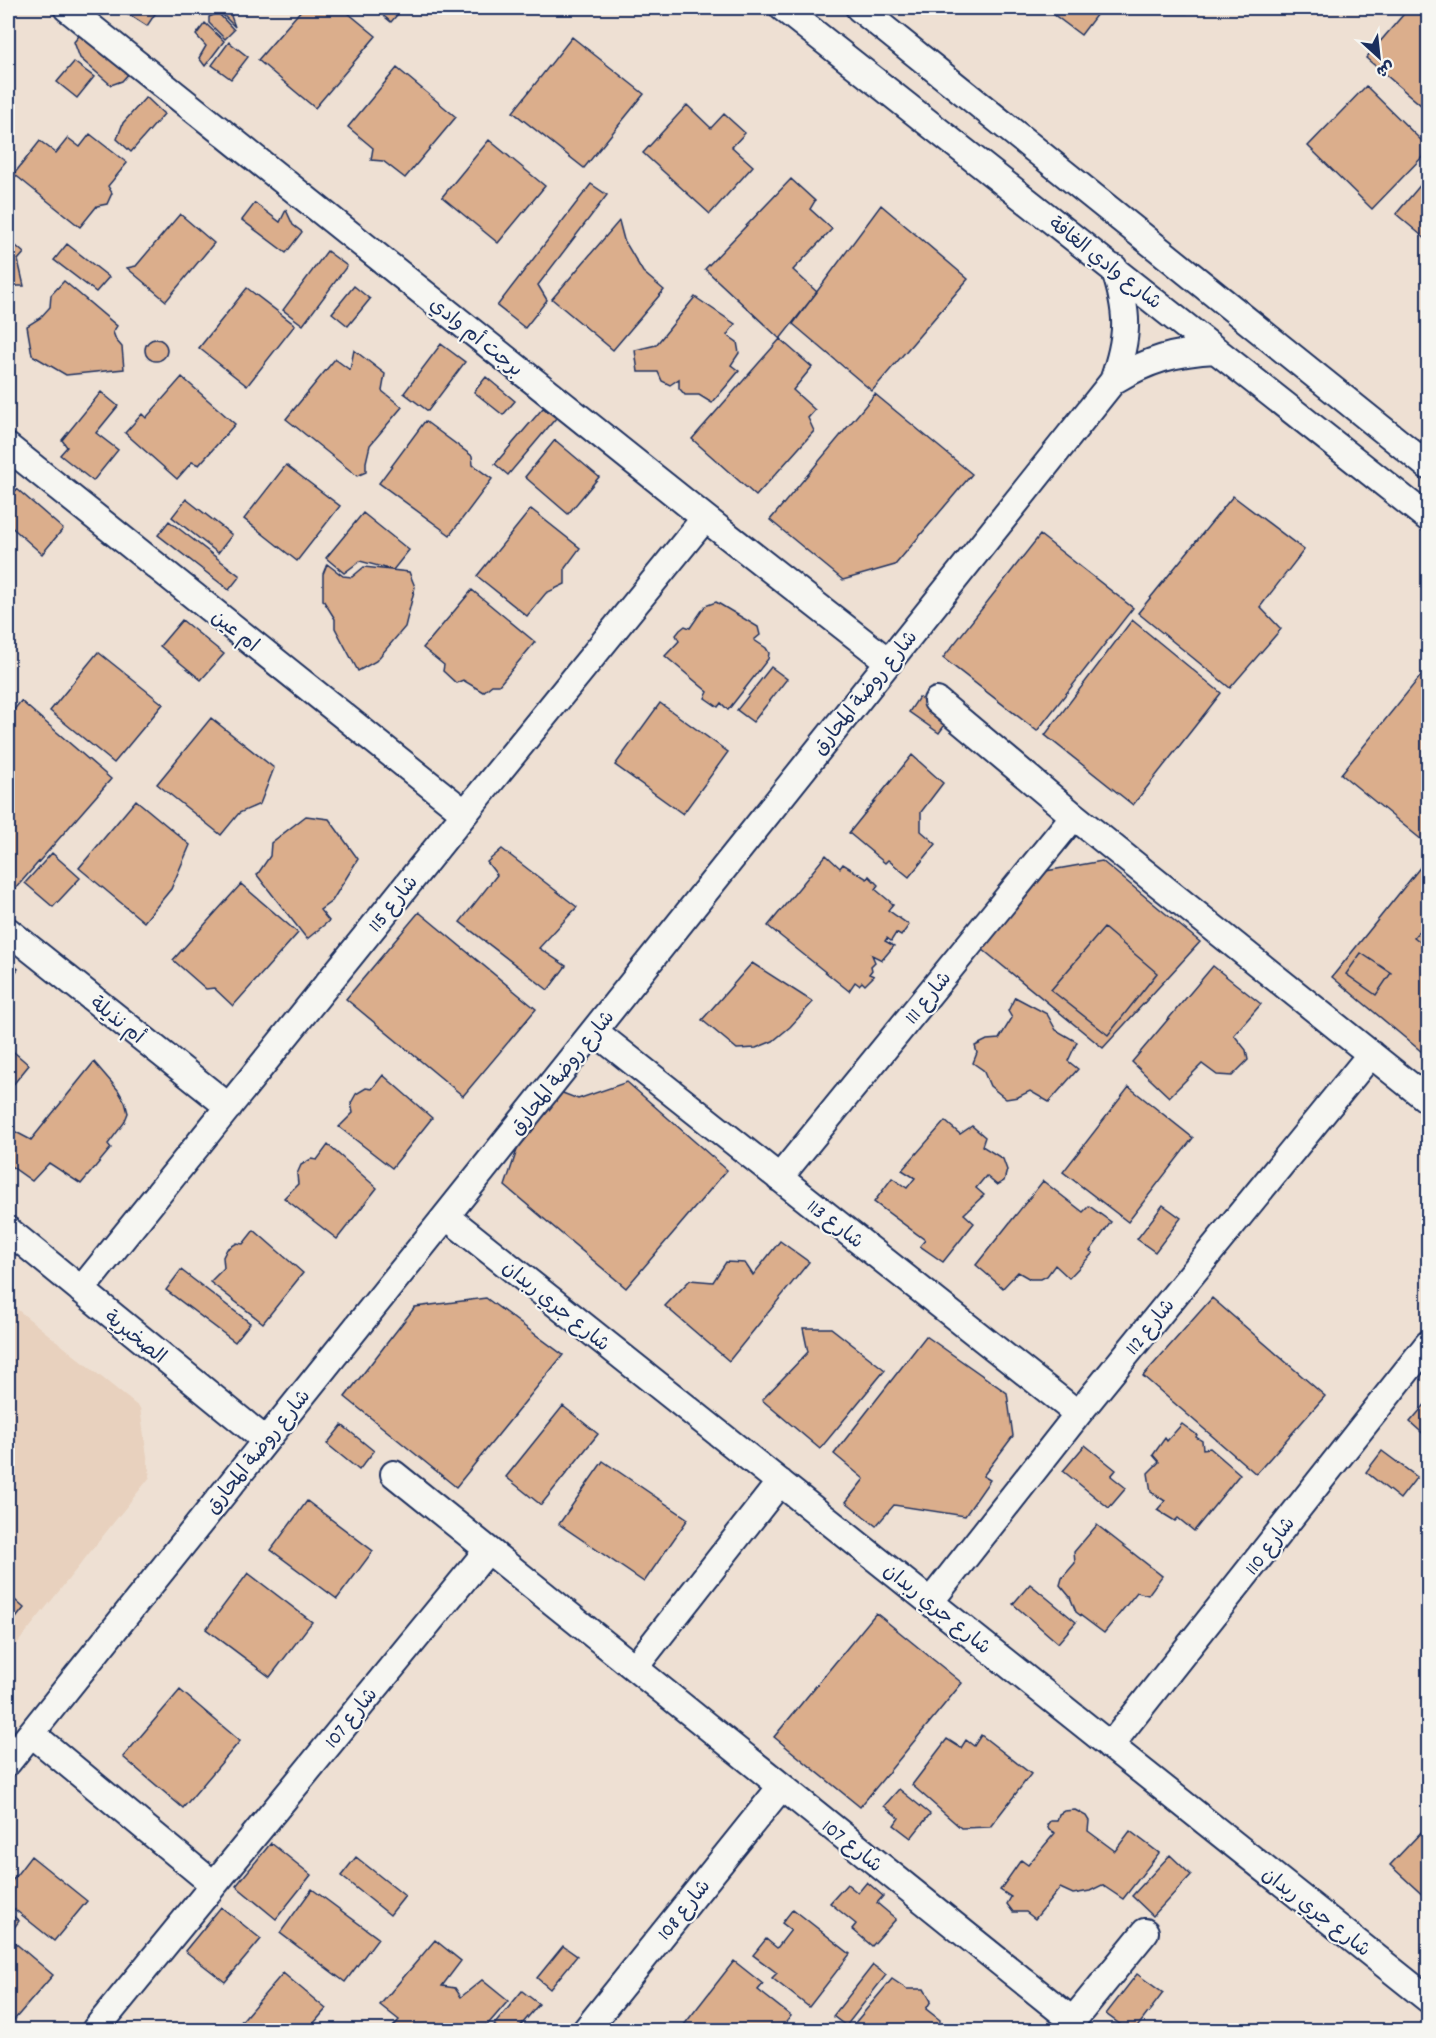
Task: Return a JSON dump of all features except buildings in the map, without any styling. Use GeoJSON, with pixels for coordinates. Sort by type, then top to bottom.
{"type":"FeatureCollection","features":[{"type":"Feature","properties":{"kind":"street","name":"برجت أم وادي"},"geometry":{"type":"LineString","coordinates":[[67,8],[705,518],[889,662]]}},
{"type":"Feature","properties":{"kind":"street","name":"شارع وادي الغافة"},"geometry":{"type":"LineString","coordinates":[[783,8],[1428,518]]}},
{"type":"Feature","properties":{"kind":"street"},"geometry":{"type":"LineString","coordinates":[[859,8],[1428,466]]}},
{"type":"Feature","properties":{"kind":"street","name":"شارع روضة المحارق"},"geometry":{"type":"LineString","coordinates":[[8,1762],[1113,381],[1122,353],[1126,324],[1123,295],[1114,268]]}},
{"type":"Feature","properties":{"kind":"street","name":"شارع روضة المحارق"},"geometry":{"type":"LineString","coordinates":[[1113,381],[1137,367],[1162,357],[1189,351],[1216,350]]}},
{"type":"Feature","properties":{"kind":"street","name":"ام عين"},"geometry":{"type":"LineString","coordinates":[[8,447],[465,813]]}},
{"type":"Feature","properties":{"kind":"street","name":"شارع 115"},"geometry":{"type":"LineString","coordinates":[[81,1290],[705,518]]}},
{"type":"Feature","properties":{"kind":"street"},"geometry":{"type":"LineString","coordinates":[[937,701],[1074,816],[1428,1100]]}},
{"type":"Feature","properties":{"kind":"street","name":"شارع 111"},"geometry":{"type":"LineString","coordinates":[[779,1178],[1074,816]]}},
{"type":"Feature","properties":{"kind":"street","name":"أم نذيلة"},"geometry":{"type":"LineString","coordinates":[[8,931],[229,1107]]}},
{"type":"Feature","properties":{"kind":"street","name":"شارع 113"},"geometry":{"type":"LineString","coordinates":[[594,1031],[1078,1414]]}},
{"type":"Feature","properties":{"kind":"street","name":"شارع 112"},"geometry":{"type":"LineString","coordinates":[[930,1602],[1078,1414],[1371,1054]]}},
{"type":"Feature","properties":{"kind":"street","name":"شارع جري ربدان"},"geometry":{"type":"LineString","coordinates":[[447,1216],[1428,1999]]}},
{"type":"Feature","properties":{"kind":"street","name":"الصخبرية"},"geometry":{"type":"LineString","coordinates":[[8,1230],[265,1440]]}},
{"type":"Feature","properties":{"kind":"street","name":"شارع 110"},"geometry":{"type":"LineString","coordinates":[[1110,1746],[1428,1344]]}},
{"type":"Feature","properties":{"kind":"street","name":"شارع 107"},"geometry":{"type":"LineString","coordinates":[[394,1474],[487,1551],[635,1667],[1069,2026],[1145,1932]]}},
{"type":"Feature","properties":{"kind":"street"},"geometry":{"type":"LineString","coordinates":[[635,1667],[780,1482]]}},
{"type":"Feature","properties":{"kind":"street","name":"شارع 107"},"geometry":{"type":"LineString","coordinates":[[95,2031],[487,1551]]}},
{"type":"Feature","properties":{"kind":"street"},"geometry":{"type":"LineString","coordinates":[[31,1733],[213,1884]]}},
{"type":"Feature","properties":{"kind":"street","name":"شارع 108"},"geometry":{"type":"LineString","coordinates":[[586,2031],[781,1787]]}},
{"type":"Feature","properties":{"kind":"shaded area"},"geometry":{"type":"Polygon","coordinates":[[[8,1302],[140,1408],[150,1477],[8,1655],[8,1302]]]}}]}
